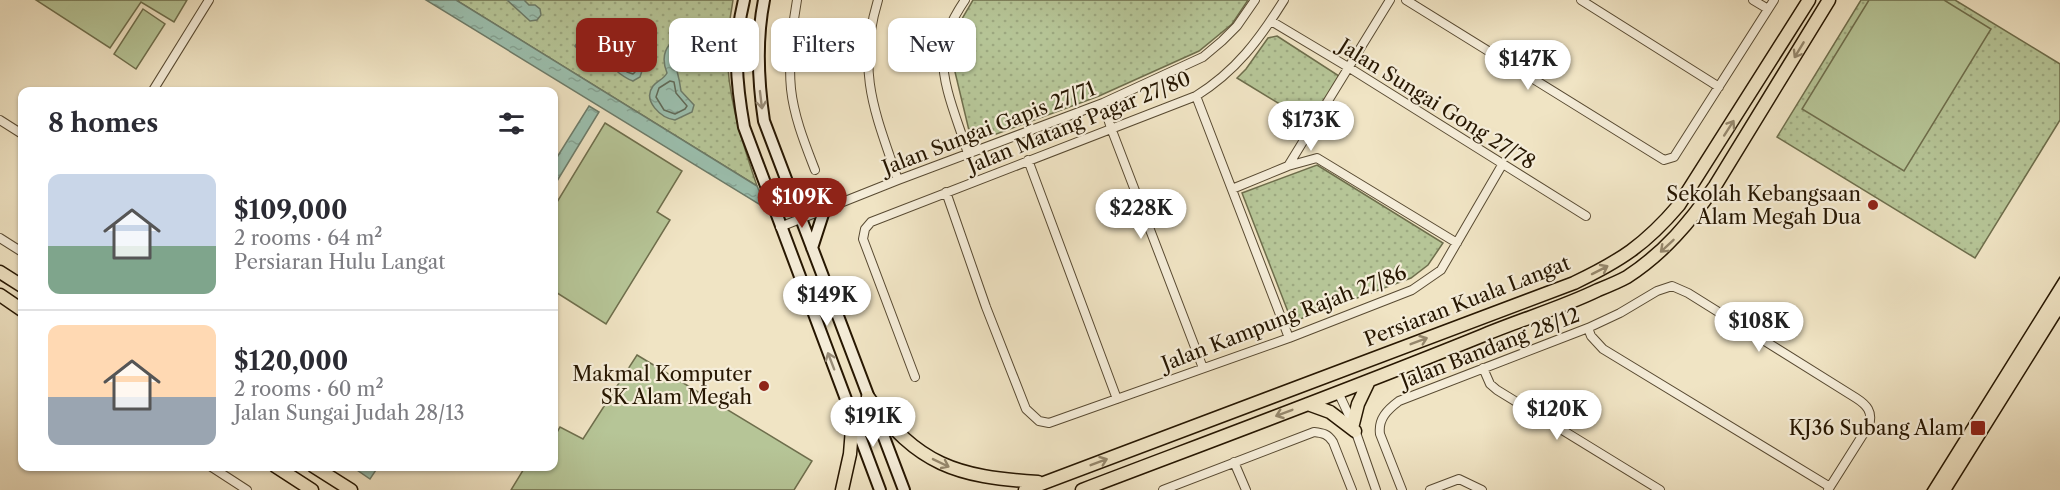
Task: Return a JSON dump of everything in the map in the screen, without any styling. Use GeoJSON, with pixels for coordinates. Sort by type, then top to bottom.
{"type":"FeatureCollection","features":[{"type":"Feature","properties":{"kind":"main road"},"geometry":{"type":"LineString","coordinates":[[744,0],[736,40],[739,99],[744,127],[880,490]]}},
{"type":"Feature","properties":{"kind":"main road"},"geometry":{"type":"LineString","coordinates":[[764,0],[759,41],[760,94],[764,121],[904,490]]}},
{"type":"Feature","properties":{"kind":"main road","name":"Persiaran Kuala Langat"},"geometry":{"type":"LineString","coordinates":[[1024,490],[1574,283],[1634,251],[1679,205],[1809,0]]}},
{"type":"Feature","properties":{"kind":"main road","name":"Persiaran Kuala Langat"},"geometry":{"type":"LineString","coordinates":[[1082,490],[1369,381],[1498,329],[1579,300],[1626,278],[1657,255],[1679,234],[1715,186],[1829,0]]}},
{"type":"Feature","properties":{"kind":"main road"},"geometry":{"type":"LineString","coordinates":[[788,189],[807,201],[833,205]]}},
{"type":"Feature","properties":{"kind":"main road"},"geometry":{"type":"LineString","coordinates":[[812,248],[823,214],[833,205]]}},
{"type":"Feature","properties":{"kind":"main road"},"geometry":{"type":"LineString","coordinates":[[0,273],[18,284]]}},
{"type":"Feature","properties":{"kind":"main road"},"geometry":{"type":"LineString","coordinates":[[0,295],[18,307]]}},
{"type":"Feature","properties":{"kind":"main road"},"geometry":{"type":"LineString","coordinates":[[1280,392],[1296,392],[1324,384],[1335,388],[1338,392],[1348,377],[1387,357],[1393,351]]}},
{"type":"Feature","properties":{"kind":"main road"},"geometry":{"type":"LineString","coordinates":[[1308,404],[1330,412],[1354,428],[1358,404],[1369,381]]}},
{"type":"Feature","properties":{"kind":"main road"},"geometry":{"type":"LineString","coordinates":[[868,397],[882,416],[911,446],[945,466],[1004,480],[1044,483]]}},
{"type":"Feature","properties":{"kind":"main road"},"geometry":{"type":"LineString","coordinates":[[842,490],[850,454],[853,416]]}},
{"type":"Feature","properties":{"kind":"main road"},"geometry":{"type":"LineString","coordinates":[[283,471],[312,490]]}},
{"type":"Feature","properties":{"kind":"main road"},"geometry":{"type":"LineString","coordinates":[[321,471],[351,490]]}},
{"type":"Feature","properties":{"kind":"street"},"geometry":{"type":"LineString","coordinates":[[155,87],[209,0]]}},
{"type":"Feature","properties":{"kind":"street"},"geometry":{"type":"LineString","coordinates":[[797,0],[791,37],[791,89],[800,129],[815,170]]}},
{"type":"Feature","properties":{"kind":"street"},"geometry":{"type":"LineString","coordinates":[[878,0],[871,21],[867,56],[868,80],[873,106],[898,180]]}},
{"type":"Feature","properties":{"kind":"street"},"geometry":{"type":"LineString","coordinates":[[965,0],[947,35],[943,55],[946,82],[968,154]]}},
{"type":"Feature","properties":{"kind":"street","name":"Jalan Sungai Gapis 27/71"},"geometry":{"type":"LineString","coordinates":[[780,227],[1103,103],[1203,57],[1237,26],[1255,0]]}},
{"type":"Feature","properties":{"kind":"street","name":"Jalan Matang Pagar 27/80"},"geometry":{"type":"LineString","coordinates":[[915,377],[863,239],[871,222],[1196,96],[1218,82],[1250,51],[1284,0]]}},
{"type":"Feature","properties":{"kind":"street"},"geometry":{"type":"LineString","coordinates":[[1287,166],[1390,0]]}},
{"type":"Feature","properties":{"kind":"street"},"geometry":{"type":"LineString","coordinates":[[1406,0],[1664,160],[1674,157],[1774,0]]}},
{"type":"Feature","properties":{"kind":"street"},"geometry":{"type":"LineString","coordinates":[[1581,0],[1719,87]]}},
{"type":"Feature","properties":{"kind":"street"},"geometry":{"type":"LineString","coordinates":[[1754,0],[1768,9]]}},
{"type":"Feature","properties":{"kind":"street","name":"Jalan Sungai Gong 27/78"},"geometry":{"type":"LineString","coordinates":[[1271,21],[1586,216]]}},
{"type":"Feature","properties":{"kind":"street"},"geometry":{"type":"LineString","coordinates":[[1196,96],[1289,338]]}},
{"type":"Feature","properties":{"kind":"street"},"geometry":{"type":"LineString","coordinates":[[1103,103],[1203,368]]}},
{"type":"Feature","properties":{"kind":"street"},"geometry":{"type":"LineString","coordinates":[[0,120],[18,131]]}},
{"type":"Feature","properties":{"kind":"street"},"geometry":{"type":"LineString","coordinates":[[1232,189],[1287,166],[1317,158],[1457,243]]}},
{"type":"Feature","properties":{"kind":"street"},"geometry":{"type":"LineString","coordinates":[[1028,160],[1117,399]]}},
{"type":"Feature","properties":{"kind":"street","name":"Jalan Kampung Rajah 27/86"},"geometry":{"type":"LineString","coordinates":[[946,192],[986,307],[1026,409],[1039,421],[1049,423],[1289,338],[1412,290],[1440,270],[1502,165]]}},
{"type":"Feature","properties":{"kind":"street"},"geometry":{"type":"LineString","coordinates":[[0,238],[18,249]]}},
{"type":"Feature","properties":{"kind":"street","name":"Jalan Bandang 28/12"},"geometry":{"type":"LineString","coordinates":[[1402,490],[1379,426],[1382,418],[1399,401],[1588,328],[1620,313],[1664,287],[1672,286],[1680,288],[1856,398],[1869,410],[1871,418],[1869,425],[1829,488]]}},
{"type":"Feature","properties":{"kind":"street"},"geometry":{"type":"LineString","coordinates":[[1588,328],[1591,336],[1602,349],[1829,488]]}},
{"type":"Feature","properties":{"kind":"street"},"geometry":{"type":"LineString","coordinates":[[1483,368],[1490,384],[1497,390],[1660,490]]}},
{"type":"Feature","properties":{"kind":"street"},"geometry":{"type":"LineString","coordinates":[[1338,392],[1377,490]]}},
{"type":"Feature","properties":{"kind":"street"},"geometry":{"type":"LineString","coordinates":[[1162,490],[1314,432],[1329,436],[1333,442],[1352,490]]}},
{"type":"Feature","properties":{"kind":"street"},"geometry":{"type":"LineString","coordinates":[[1234,462],[1246,490]]}},
{"type":"Feature","properties":{"kind":"street"},"geometry":{"type":"LineString","coordinates":[[218,471],[247,490]]}},
{"type":"Feature","properties":{"kind":"street"},"geometry":{"type":"LineString","coordinates":[[1430,490],[1459,479],[1482,490]]}},
{"type":"Feature","properties":{"kind":"shaded area"},"geometry":{"type":"Polygon","coordinates":[[[36,0],[187,0],[174,22],[141,2],[110,48],[36,0]]]}},
{"type":"Feature","properties":{"kind":"shaded area"},"geometry":{"type":"Polygon","coordinates":[[[456,0],[733,0],[730,18],[669,18],[669,72],[728,72],[740,133],[757,186],[456,0]]]}},
{"type":"Feature","properties":{"kind":"shaded area"},"geometry":{"type":"Polygon","coordinates":[[[973,0],[1248,0],[1232,24],[1199,51],[1099,96],[972,143],[955,72],[976,72],[976,18],[963,17],[973,0]]]}},
{"type":"Feature","properties":{"kind":"shaded area"},"geometry":{"type":"Polygon","coordinates":[[[1861,0],[1955,0],[2060,64],[2060,120],[1975,258],[1777,137],[1861,0]]]}},
{"type":"Feature","properties":{"kind":"shaded area"},"geometry":{"type":"Polygon","coordinates":[[[1869,0],[1944,0],[1991,29],[1904,171],[1802,109],[1869,0]]]}},
{"type":"Feature","properties":{"kind":"shaded area"},"geometry":{"type":"Polygon","coordinates":[[[143,9],[165,24],[136,69],[114,54],[143,9]]]}},
{"type":"Feature","properties":{"kind":"shaded area"},"geometry":{"type":"Polygon","coordinates":[[[1277,36],[1339,76],[1311,123],[1237,78],[1268,38],[1277,36]]]}},
{"type":"Feature","properties":{"kind":"shaded area"},"geometry":{"type":"Polygon","coordinates":[[[605,123],[682,171],[657,212],[670,220],[606,324],[558,294],[558,200],[605,123]]]}},
{"type":"Feature","properties":{"kind":"shaded area"},"geometry":{"type":"Polygon","coordinates":[[[1317,165],[1443,243],[1428,265],[1411,278],[1292,322],[1242,193],[1317,165]]]}},
{"type":"Feature","properties":{"kind":"shaded area"},"geometry":{"type":"Polygon","coordinates":[[[637,355],[812,461],[794,490],[511,490],[523,471],[558,471],[558,431],[560,427],[583,439],[637,355]]]}},
{"type":"Feature","properties":{"kind":"water"},"geometry":{"type":"Polygon","coordinates":[[[426,0],[456,0],[757,186],[767,209],[426,0]]]}},
{"type":"Feature","properties":{"kind":"water"},"geometry":{"type":"Polygon","coordinates":[[[507,0],[524,0],[529,5],[535,5],[540,9],[541,15],[537,20],[530,21],[507,0]]]}},
{"type":"Feature","properties":{"kind":"water"},"geometry":{"type":"Polygon","coordinates":[[[669,46],[669,72],[677,72],[681,91],[694,105],[692,112],[675,120],[659,112],[651,103],[650,97],[653,86],[667,73],[664,58],[669,46]]]}},
{"type":"Feature","properties":{"kind":"water"},"geometry":{"type":"Polygon","coordinates":[[[618,72],[642,72],[640,77],[633,81],[618,72]]]}},
{"type":"Feature","properties":{"kind":"water"},"geometry":{"type":"Polygon","coordinates":[[[589,106],[599,112],[558,179],[558,156],[589,106]]]}},
{"type":"Feature","properties":{"kind":"water"},"geometry":{"type":"Polygon","coordinates":[[[358,471],[375,471],[370,479],[358,471]]]}},
{"type":"Feature","properties":{"kind":"tram line"},"geometry":{"type":"LineString","coordinates":[[1927,490],[2060,277]]}},
{"type":"Feature","properties":{"kind":"tram line"},"geometry":{"type":"LineString","coordinates":[[1952,490],[2060,317]]}},
{"type":"Feature","properties":{"kind":"place","name":"Sekolah Kebangsaan Alam Megah Dua"},"geometry":{"type":"Point","coordinates":[1873,205]}},
{"type":"Feature","properties":{"kind":"place","name":"Makmal Komputer SK Alam Megah"},"geometry":{"type":"Point","coordinates":[764,386]}},
{"type":"Feature","properties":{"kind":"place","name":"KJ36 Subang Alam"},"geometry":{"type":"Point","coordinates":[1978,428]}}]}
